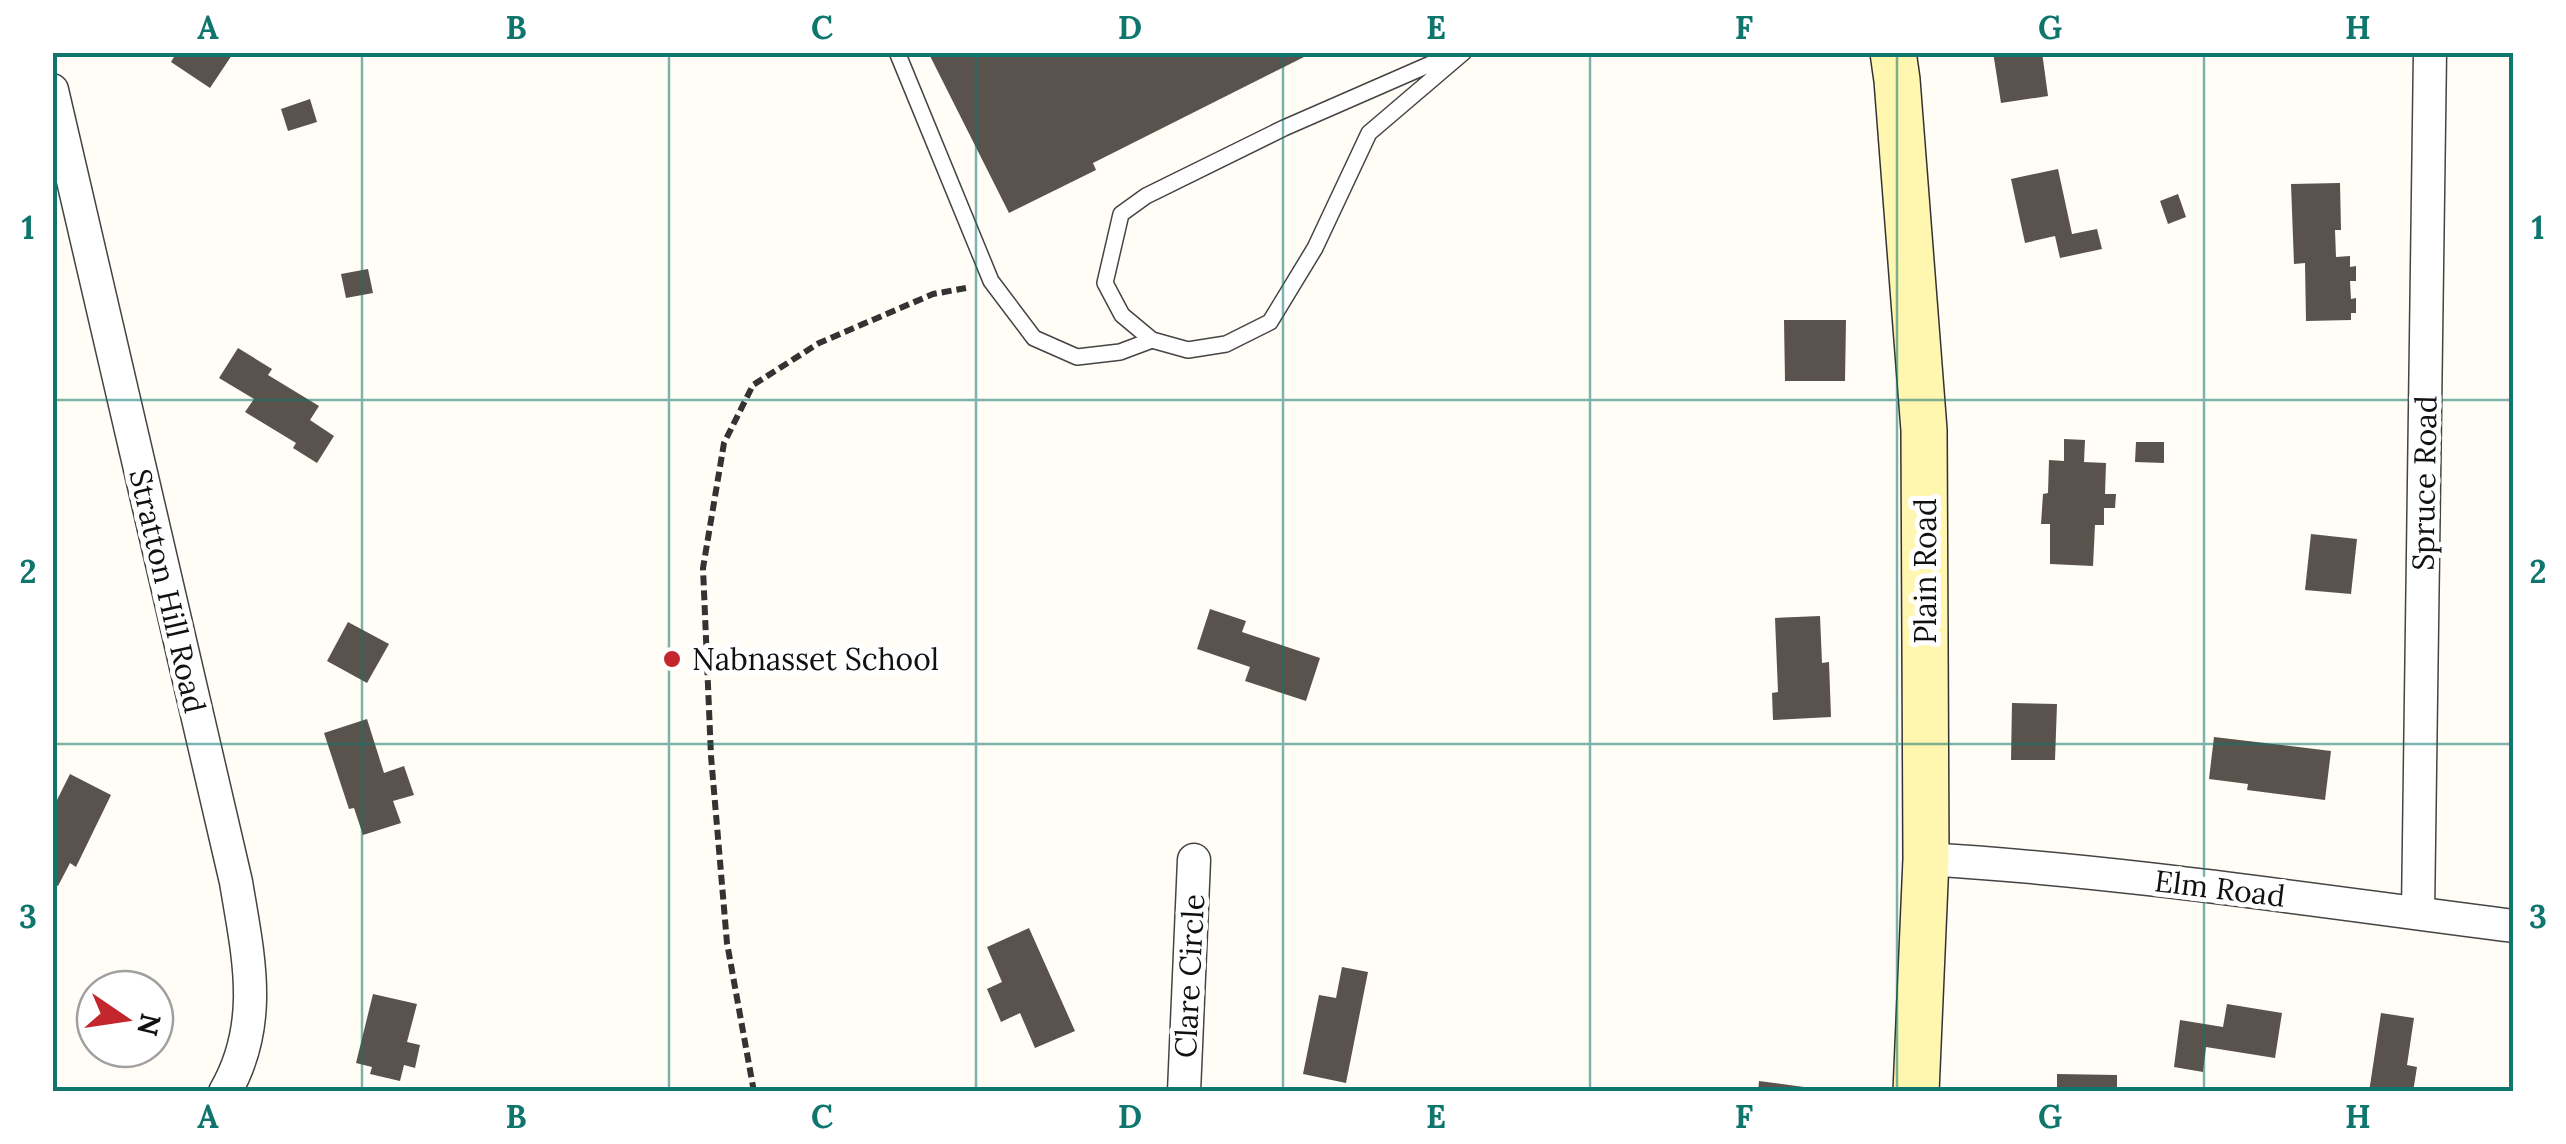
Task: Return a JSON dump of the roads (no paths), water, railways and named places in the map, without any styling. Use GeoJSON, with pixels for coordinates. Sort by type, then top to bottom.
{"type":"FeatureCollection","features":[{"type":"Feature","properties":{"kind":"main road","name":"Plain Road"},"geometry":{"type":"LineString","coordinates":[[1892,52],[1924,430],[1926,858],[1916,1092]]}},
{"type":"Feature","properties":{"kind":"street","name":"Spruce Road"},"geometry":{"type":"LineString","coordinates":[[2418,914],[2430,52]]}},
{"type":"Feature","properties":{"kind":"street","name":"Stratton Hill Road"},"geometry":{"type":"LineString","coordinates":[[52,90],[239,900],[252,997],[247,1038],[224,1092]]}},
{"type":"Feature","properties":{"kind":"street","name":"Elm Road"},"geometry":{"type":"LineString","coordinates":[[1926,858],[2158,879],[2514,926]]}},
{"type":"Feature","properties":{"kind":"street","name":"Clare Circle"},"geometry":{"type":"LineString","coordinates":[[1184,1092],[1194,860]]}},
{"type":"Feature","properties":{"kind":"lane"},"geometry":{"type":"LineString","coordinates":[[898,52],[991,281],[1034,338],[1077,357],[1120,352],[1152,340]]}},
{"type":"Feature","properties":{"kind":"lane"},"geometry":{"type":"LineString","coordinates":[[1461,52],[1369,133],[1315,248],[1270,322],[1226,344],[1188,350],[1152,340],[1122,315],[1105,283],[1121,214],[1146,196],[1284,128],[1461,52]]}},
{"type":"Feature","properties":{"kind":"place","name":"Nabnasset School"},"geometry":{"type":"Point","coordinates":[672,659]}}]}
